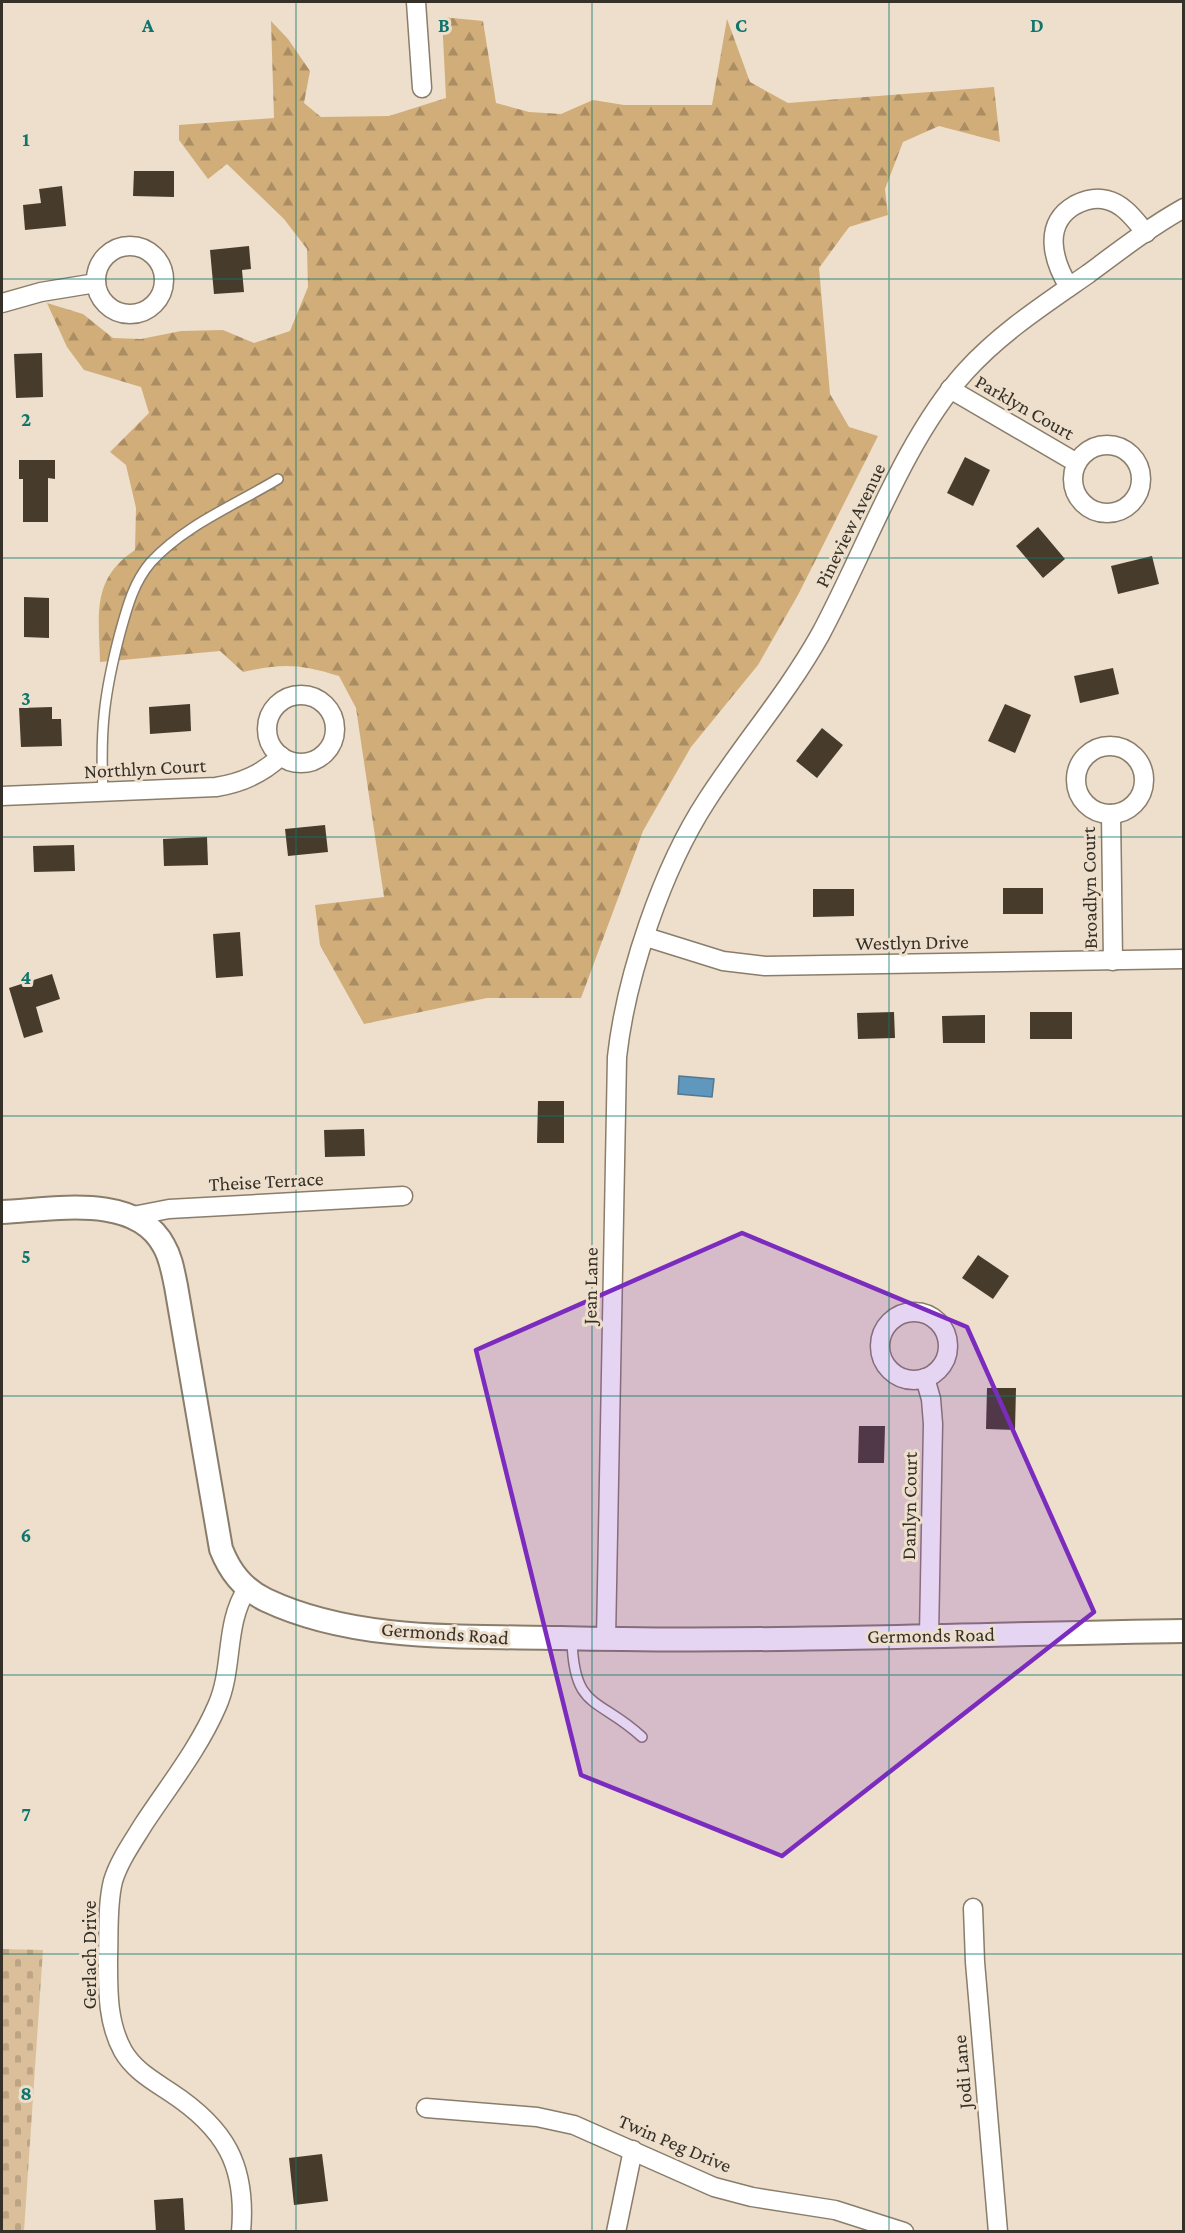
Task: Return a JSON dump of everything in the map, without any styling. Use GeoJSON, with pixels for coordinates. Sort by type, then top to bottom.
{"type":"FeatureCollection","features":[{"type":"Feature","properties":{"kind":"street"},"geometry":{"type":"LineString","coordinates":[[416,2],[422,88]]}},
{"type":"Feature","properties":{"kind":"street"},"geometry":{"type":"LineString","coordinates":[[1070,287],[1056,264],[1053,243],[1058,222],[1070,208],[1088,200],[1107,200],[1125,210],[1146,233]]}},
{"type":"Feature","properties":{"kind":"street","name":"Pineview Avenue"},"geometry":{"type":"LineString","coordinates":[[646,938],[662,892],[696,817],[808,655],[911,454],[950,389],[999,339],[1184,208]]}},
{"type":"Feature","properties":{"kind":"street"},"geometry":{"type":"LineString","coordinates":[[2,303],[41,292],[96,284]]}},
{"type":"Feature","properties":{"kind":"street","name":"Parklyn Court"},"geometry":{"type":"LineString","coordinates":[[950,389],[1077,463]]}},
{"type":"Feature","properties":{"kind":"street","name":"Northlyn Court"},"geometry":{"type":"LineString","coordinates":[[2,796],[230,785],[258,774],[281,756]]}},
{"type":"Feature","properties":{"kind":"street","name":"Broadlyn Court"},"geometry":{"type":"LineString","coordinates":[[1111,814],[1113,961]]}},
{"type":"Feature","properties":{"kind":"street","name":"Westlyn Drive"},"geometry":{"type":"LineString","coordinates":[[646,938],[723,961],[765,966],[1184,959]]}},
{"type":"Feature","properties":{"kind":"street","name":"Jean Lane"},"geometry":{"type":"LineString","coordinates":[[606,1639],[617,1058],[628,996],[646,938]]}},
{"type":"Feature","properties":{"kind":"street","name":"Theise Terrace"},"geometry":{"type":"LineString","coordinates":[[133,1216],[169,1209],[403,1196]]}},
{"type":"Feature","properties":{"kind":"street","name":"Germonds Road"},"geometry":{"type":"LineString","coordinates":[[2,1212],[100,1209],[133,1216],[155,1232],[169,1258],[219,1540],[231,1570],[247,1589],[263,1599],[294,1611],[365,1628],[418,1634],[572,1639],[711,1640],[1184,1631]]}},
{"type":"Feature","properties":{"kind":"street","name":"Danlyn Court"},"geometry":{"type":"LineString","coordinates":[[925,1378],[931,1399],[933,1424],[929,1635]]}},
{"type":"Feature","properties":{"kind":"street","name":"Gerlach Drive"},"geometry":{"type":"LineString","coordinates":[[241,2232],[241,2186],[227,2147],[202,2114],[146,2076],[129,2061],[116,2035],[111,2017],[108,1984],[110,1895],[114,1881],[127,1851],[201,1737],[218,1705],[228,1668],[235,1612],[247,1589]]}},
{"type":"Feature","properties":{"kind":"street","name":"Jodi Lane"},"geometry":{"type":"LineString","coordinates":[[973,1908],[975,1962],[998,2232]]}},
{"type":"Feature","properties":{"kind":"street","name":"Twin Peg Drive"},"geometry":{"type":"LineString","coordinates":[[426,2108],[555,2120],[592,2132],[714,2187],[752,2197],[835,2210],[904,2232]]}},
{"type":"Feature","properties":{"kind":"street"},"geometry":{"type":"LineString","coordinates":[[616,2232],[633,2151]]}},
{"type":"Feature","properties":{"kind":"lane"},"geometry":{"type":"LineString","coordinates":[[103,792],[101,742],[104,702],[128,604],[137,583],[152,561],[174,542],[278,479]]}},
{"type":"Feature","properties":{"kind":"lane"},"geometry":{"type":"LineString","coordinates":[[572,1639],[577,1683],[586,1697],[625,1722],[642,1737]]}},
{"type":"Feature","properties":{"kind":"highlighted area"},"geometry":{"type":"Polygon","coordinates":[[[742,1233],[967,1327],[1094,1612],[782,1856],[581,1775],[476,1350],[742,1233]]]}},
{"type":"Feature","properties":{"kind":"green space"},"geometry":{"type":"Polygon","coordinates":[[[442,17],[483,21],[496,103],[529,112],[561,114],[593,100],[624,105],[712,105],[727,19],[750,82],[788,103],[994,87],[1000,142],[939,126],[903,142],[885,189],[888,215],[849,227],[819,268],[830,394],[849,427],[878,436],[798,595],[758,665],[691,747],[643,831],[581,998],[487,998],[364,1024],[320,945],[315,905],[384,897],[356,708],[339,676],[291,666],[243,672],[220,651],[100,662],[99,614],[104,586],[121,561],[135,550],[136,508],[126,465],[110,452],[149,413],[141,387],[84,370],[67,347],[47,303],[83,314],[113,338],[141,339],[181,331],[223,330],[254,343],[290,331],[308,287],[307,249],[284,219],[227,164],[208,179],[179,140],[179,125],[274,118],[271,21],[288,39],[310,71],[304,103],[321,117],[389,116],[446,98],[442,17]]]}},
{"type":"Feature","properties":{"kind":"green space"},"geometry":{"type":"Polygon","coordinates":[[[2,1949],[43,1950],[24,2231],[2,2231],[2,1949]]]}},
{"type":"Feature","properties":{"kind":"water"},"geometry":{"type":"Polygon","coordinates":[[[679,1076],[714,1079],[712,1097],[678,1094],[679,1076]]]}},
{"type":"Feature","properties":{"kind":"building"},"geometry":{"type":"Polygon","coordinates":[[[134,171],[174,171],[174,197],[133,196],[134,171]]]}},
{"type":"Feature","properties":{"kind":"building"},"geometry":{"type":"Polygon","coordinates":[[[62,186],[66,226],[25,230],[23,205],[41,203],[39,189],[62,186]]]}},
{"type":"Feature","properties":{"kind":"building"},"geometry":{"type":"Polygon","coordinates":[[[249,246],[251,269],[242,270],[244,292],[214,294],[210,250],[249,246]]]}},
{"type":"Feature","properties":{"kind":"building"},"geometry":{"type":"Polygon","coordinates":[[[42,353],[43,397],[16,398],[14,354],[42,353]]]}},
{"type":"Feature","properties":{"kind":"building"},"geometry":{"type":"Polygon","coordinates":[[[965,457],[990,470],[973,506],[947,493],[965,457]]]}},
{"type":"Feature","properties":{"kind":"building"},"geometry":{"type":"Polygon","coordinates":[[[19,460],[55,460],[55,479],[48,478],[48,522],[23,522],[23,479],[19,479],[19,460]]]}},
{"type":"Feature","properties":{"kind":"building"},"geometry":{"type":"Polygon","coordinates":[[[1038,527],[1065,559],[1043,578],[1016,546],[1038,527]]]}},
{"type":"Feature","properties":{"kind":"building"},"geometry":{"type":"Polygon","coordinates":[[[1152,556],[1159,584],[1118,594],[1111,566],[1152,556]]]}},
{"type":"Feature","properties":{"kind":"building"},"geometry":{"type":"Polygon","coordinates":[[[24,597],[49,598],[49,638],[24,637],[24,597]]]}},
{"type":"Feature","properties":{"kind":"building"},"geometry":{"type":"Polygon","coordinates":[[[1113,668],[1119,694],[1080,703],[1074,676],[1113,668]]]}},
{"type":"Feature","properties":{"kind":"building"},"geometry":{"type":"Polygon","coordinates":[[[190,704],[191,731],[150,734],[149,707],[190,704]]]}},
{"type":"Feature","properties":{"kind":"building"},"geometry":{"type":"Polygon","coordinates":[[[1005,704],[1031,715],[1015,753],[988,741],[1005,704]]]}},
{"type":"Feature","properties":{"kind":"building"},"geometry":{"type":"Polygon","coordinates":[[[52,707],[52,719],[61,719],[62,746],[21,747],[19,708],[52,707]]]}},
{"type":"Feature","properties":{"kind":"building"},"geometry":{"type":"Polygon","coordinates":[[[822,728],[843,745],[817,778],[796,761],[822,728]]]}},
{"type":"Feature","properties":{"kind":"building"},"geometry":{"type":"Polygon","coordinates":[[[325,825],[328,852],[288,856],[285,829],[325,825]]]}},
{"type":"Feature","properties":{"kind":"building"},"geometry":{"type":"Polygon","coordinates":[[[207,837],[208,865],[164,866],[163,839],[207,837]]]}},
{"type":"Feature","properties":{"kind":"building"},"geometry":{"type":"Polygon","coordinates":[[[74,845],[75,871],[34,872],[33,846],[74,845]]]}},
{"type":"Feature","properties":{"kind":"building"},"geometry":{"type":"Polygon","coordinates":[[[1003,888],[1043,888],[1043,914],[1003,914],[1003,888]]]}},
{"type":"Feature","properties":{"kind":"building"},"geometry":{"type":"Polygon","coordinates":[[[813,889],[854,889],[854,916],[813,917],[813,889]]]}},
{"type":"Feature","properties":{"kind":"building"},"geometry":{"type":"Polygon","coordinates":[[[240,932],[243,976],[216,978],[213,934],[240,932]]]}},
{"type":"Feature","properties":{"kind":"building"},"geometry":{"type":"Polygon","coordinates":[[[52,974],[60,999],[36,1007],[43,1032],[24,1038],[9,988],[52,974]]]}},
{"type":"Feature","properties":{"kind":"building"},"geometry":{"type":"Polygon","coordinates":[[[894,1012],[895,1038],[858,1039],[857,1013],[894,1012]]]}},
{"type":"Feature","properties":{"kind":"building"},"geometry":{"type":"Polygon","coordinates":[[[1030,1012],[1072,1012],[1072,1039],[1030,1039],[1030,1012]]]}},
{"type":"Feature","properties":{"kind":"building"},"geometry":{"type":"Polygon","coordinates":[[[985,1015],[985,1043],[943,1043],[942,1016],[985,1015]]]}},
{"type":"Feature","properties":{"kind":"building"},"geometry":{"type":"Polygon","coordinates":[[[538,1101],[564,1101],[564,1143],[537,1143],[538,1101]]]}},
{"type":"Feature","properties":{"kind":"building"},"geometry":{"type":"Polygon","coordinates":[[[364,1129],[365,1156],[325,1157],[324,1130],[364,1129]]]}},
{"type":"Feature","properties":{"kind":"building"},"geometry":{"type":"Polygon","coordinates":[[[978,1255],[1009,1276],[993,1299],[962,1278],[978,1255]]]}},
{"type":"Feature","properties":{"kind":"building"},"geometry":{"type":"Polygon","coordinates":[[[987,1388],[1016,1388],[1015,1430],[986,1429],[987,1388]]]}},
{"type":"Feature","properties":{"kind":"building"},"geometry":{"type":"Polygon","coordinates":[[[859,1426],[885,1426],[884,1463],[858,1463],[859,1426]]]}},
{"type":"Feature","properties":{"kind":"building"},"geometry":{"type":"Polygon","coordinates":[[[322,2154],[328,2201],[294,2205],[289,2158],[322,2154]]]}},
{"type":"Feature","properties":{"kind":"building"},"geometry":{"type":"Polygon","coordinates":[[[183,2198],[185,2232],[156,2232],[154,2200],[183,2198]]]}}]}
